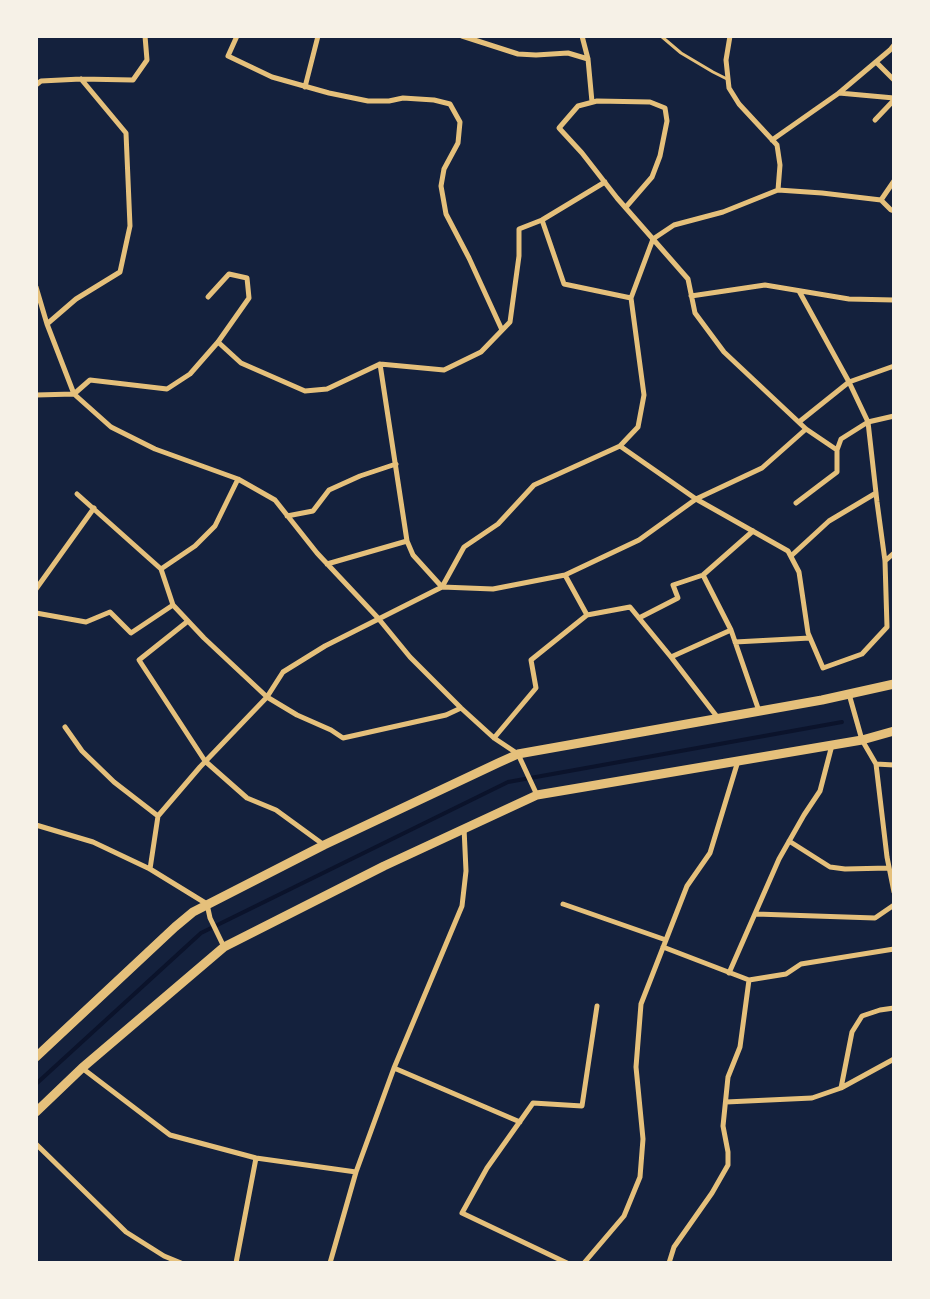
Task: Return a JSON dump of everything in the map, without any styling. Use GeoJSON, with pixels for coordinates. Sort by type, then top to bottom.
{"type":"FeatureCollection","features":[{"type":"Feature","properties":{"kind":"street"},"geometry":{"type":"LineString","coordinates":[[36,84],[41,81],[81,79],[133,80],[148,60],[145,36]]}},
{"type":"Feature","properties":{"kind":"street"},"geometry":{"type":"LineString","coordinates":[[236,36],[228,56],[272,77],[368,101],[389,101],[403,98],[434,100],[450,104],[460,122],[458,143],[444,169],[441,186],[446,214],[469,258],[502,330]]}},
{"type":"Feature","properties":{"kind":"street"},"geometry":{"type":"LineString","coordinates":[[306,86],[318,36]]}},
{"type":"Feature","properties":{"kind":"street"},"geometry":{"type":"LineString","coordinates":[[462,36],[518,54],[568,53],[588,59]]}},
{"type":"Feature","properties":{"kind":"street"},"geometry":{"type":"LineString","coordinates":[[582,36],[588,59],[592,102]]}},
{"type":"Feature","properties":{"kind":"street"},"geometry":{"type":"LineString","coordinates":[[730,36],[726,60],[729,88],[739,104],[777,145],[780,165],[778,190]]}},
{"type":"Feature","properties":{"kind":"street"},"geometry":{"type":"LineString","coordinates":[[772,140],[839,93],[894,45]]}},
{"type":"Feature","properties":{"kind":"street"},"geometry":{"type":"LineString","coordinates":[[876,62],[894,80]]}},
{"type":"Feature","properties":{"kind":"street"},"geometry":{"type":"LineString","coordinates":[[47,324],[76,299],[120,272],[130,226],[126,133],[81,79]]}},
{"type":"Feature","properties":{"kind":"street"},"geometry":{"type":"LineString","coordinates":[[839,93],[894,99]]}},
{"type":"Feature","properties":{"kind":"street"},"geometry":{"type":"LineString","coordinates":[[875,120],[894,99]]}},
{"type":"Feature","properties":{"kind":"street"},"geometry":{"type":"LineString","coordinates":[[626,207],[652,177],[660,156],[667,121],[665,108],[650,102],[597,101],[578,106],[559,128],[582,153],[626,207],[688,279],[695,312],[724,352],[806,430],[837,450]]}},
{"type":"Feature","properties":{"kind":"street"},"geometry":{"type":"LineString","coordinates":[[881,200],[894,181]]}},
{"type":"Feature","properties":{"kind":"street"},"geometry":{"type":"LineString","coordinates":[[218,342],[241,363],[305,391],[327,390],[380,364],[444,370],[480,352],[510,322],[519,256],[519,229],[542,220],[605,182]]}},
{"type":"Feature","properties":{"kind":"street"},"geometry":{"type":"LineString","coordinates":[[442,587],[464,547],[498,524],[534,485],[620,446],[638,427],[644,395],[631,298],[653,239],[674,225],[723,212],[778,190],[822,192],[881,200],[890,210],[894,211]]}},
{"type":"Feature","properties":{"kind":"street"},"geometry":{"type":"LineString","coordinates":[[542,220],[564,284],[631,298]]}},
{"type":"Feature","properties":{"kind":"street"},"geometry":{"type":"LineString","coordinates":[[36,395],[74,394],[90,380],[167,389],[190,374],[218,342],[249,298],[247,278],[229,274],[208,297]]}},
{"type":"Feature","properties":{"kind":"street"},"geometry":{"type":"LineString","coordinates":[[691,296],[765,285],[849,299],[894,300]]}},
{"type":"Feature","properties":{"kind":"street"},"geometry":{"type":"LineString","coordinates":[[36,287],[47,324],[74,394],[111,427],[155,448],[238,479],[275,500],[327,564],[378,618],[410,658],[460,708],[494,738],[518,754],[535,790]]}},
{"type":"Feature","properties":{"kind":"street"},"geometry":{"type":"LineString","coordinates":[[799,291],[849,382],[868,422],[885,561],[888,627]]}},
{"type":"Feature","properties":{"kind":"street"},"geometry":{"type":"LineString","coordinates":[[380,364],[407,541],[413,555],[442,587]]}},
{"type":"Feature","properties":{"kind":"street"},"geometry":{"type":"LineString","coordinates":[[798,422],[849,382],[894,366]]}},
{"type":"Feature","properties":{"kind":"street"},"geometry":{"type":"LineString","coordinates":[[796,503],[837,472],[837,450],[841,439],[868,422],[894,416]]}},
{"type":"Feature","properties":{"kind":"street"},"geometry":{"type":"LineString","coordinates":[[150,869],[158,816],[206,761],[267,697],[283,672],[325,646],[442,587],[493,589],[565,575],[638,540],[696,499],[762,468],[806,430]]}},
{"type":"Feature","properties":{"kind":"street"},"geometry":{"type":"LineString","coordinates":[[620,446],[696,499],[788,551],[800,572],[810,638],[823,668],[862,654],[888,627],[894,624]]}},
{"type":"Feature","properties":{"kind":"street"},"geometry":{"type":"LineString","coordinates":[[288,516],[313,511],[329,490],[360,476],[396,464]]}},
{"type":"Feature","properties":{"kind":"street"},"geometry":{"type":"LineString","coordinates":[[161,569],[195,546],[215,526],[238,479]]}},
{"type":"Feature","properties":{"kind":"street"},"geometry":{"type":"LineString","coordinates":[[791,556],[829,521],[876,493]]}},
{"type":"Feature","properties":{"kind":"street"},"geometry":{"type":"LineString","coordinates":[[77,494],[161,569],[173,605],[188,621],[267,697],[297,715],[331,730],[342,738],[446,715],[460,708]]}},
{"type":"Feature","properties":{"kind":"street"},"geometry":{"type":"LineString","coordinates":[[36,589],[94,508]]}},
{"type":"Feature","properties":{"kind":"street"},"geometry":{"type":"LineString","coordinates":[[639,618],[678,598],[674,585],[703,575],[753,531]]}},
{"type":"Feature","properties":{"kind":"street"},"geometry":{"type":"LineString","coordinates":[[327,564],[407,541]]}},
{"type":"Feature","properties":{"kind":"street"},"geometry":{"type":"LineString","coordinates":[[885,561],[894,553]]}},
{"type":"Feature","properties":{"kind":"street"},"geometry":{"type":"LineString","coordinates":[[565,575],[586,614]]}},
{"type":"Feature","properties":{"kind":"street"},"geometry":{"type":"LineString","coordinates":[[703,575],[731,630],[759,710]]}},
{"type":"Feature","properties":{"kind":"street"},"geometry":{"type":"LineString","coordinates":[[36,613],[86,622],[110,612],[131,633],[173,605]]}},
{"type":"Feature","properties":{"kind":"street"},"geometry":{"type":"LineString","coordinates":[[494,738],[536,688],[531,660],[586,614],[630,607],[718,718]]}},
{"type":"Feature","properties":{"kind":"street"},"geometry":{"type":"LineString","coordinates":[[188,621],[139,660],[206,761],[247,798],[276,810],[324,844]]}},
{"type":"Feature","properties":{"kind":"street"},"geometry":{"type":"LineString","coordinates":[[671,657],[731,630]]}},
{"type":"Feature","properties":{"kind":"street"},"geometry":{"type":"LineString","coordinates":[[735,642],[810,638]]}},
{"type":"Feature","properties":{"kind":"street"},"geometry":{"type":"LineString","coordinates":[[36,1057],[193,912],[324,844],[518,754],[849,694],[894,684]]}},
{"type":"Feature","properties":{"kind":"street"},"geometry":{"type":"LineString","coordinates":[[849,694],[862,740],[876,764],[889,868],[894,892]]}},
{"type":"Feature","properties":{"kind":"street"},"geometry":{"type":"LineString","coordinates":[[65,727],[82,751],[114,782],[158,816]]}},
{"type":"Feature","properties":{"kind":"street"},"geometry":{"type":"LineString","coordinates":[[36,1112],[82,1068],[224,947],[464,828],[535,790],[738,761],[862,740],[894,731]]}},
{"type":"Feature","properties":{"kind":"street"},"geometry":{"type":"LineString","coordinates":[[729,973],[779,859],[820,791],[832,745]]}},
{"type":"Feature","properties":{"kind":"street"},"geometry":{"type":"LineString","coordinates":[[584,1263],[624,1216],[640,1177],[642,1139],[636,1067],[641,1004],[687,886],[710,853],[738,761]]}},
{"type":"Feature","properties":{"kind":"street"},"geometry":{"type":"LineString","coordinates":[[876,764],[894,765]]}},
{"type":"Feature","properties":{"kind":"street"},"geometry":{"type":"LineString","coordinates":[[36,825],[93,842],[150,869],[207,904],[210,918],[224,947]]}},
{"type":"Feature","properties":{"kind":"street"},"geometry":{"type":"LineString","coordinates":[[330,1263],[356,1172],[394,1068],[462,906],[466,871],[464,828]]}},
{"type":"Feature","properties":{"kind":"street"},"geometry":{"type":"LineString","coordinates":[[789,841],[830,867],[845,870],[889,868]]}},
{"type":"Feature","properties":{"kind":"street"},"geometry":{"type":"LineString","coordinates":[[563,904],[666,940]]}},
{"type":"Feature","properties":{"kind":"street"},"geometry":{"type":"LineString","coordinates":[[756,914],[875,918],[894,905]]}},
{"type":"Feature","properties":{"kind":"street"},"geometry":{"type":"LineString","coordinates":[[663,947],[749,980],[786,974],[800,964],[894,949]]}},
{"type":"Feature","properties":{"kind":"street"},"geometry":{"type":"LineString","coordinates":[[669,1263],[674,1247],[712,1193],[728,1165],[724,1126],[728,1077],[740,1047],[749,980]]}},
{"type":"Feature","properties":{"kind":"street"},"geometry":{"type":"LineString","coordinates":[[567,1263],[462,1213],[487,1168],[533,1102],[582,1106],[597,1006]]}},
{"type":"Feature","properties":{"kind":"street"},"geometry":{"type":"LineString","coordinates":[[841,1088],[852,1032],[862,1016],[894,1008]]}},
{"type":"Feature","properties":{"kind":"street"},"geometry":{"type":"LineString","coordinates":[[726,1102],[812,1098],[841,1088],[894,1059]]}},
{"type":"Feature","properties":{"kind":"street"},"geometry":{"type":"LineString","coordinates":[[82,1068],[170,1135],[256,1158],[356,1172]]}},
{"type":"Feature","properties":{"kind":"street"},"geometry":{"type":"LineString","coordinates":[[394,1068],[520,1122]]}},
{"type":"Feature","properties":{"kind":"street"},"geometry":{"type":"LineString","coordinates":[[36,1144],[126,1232],[164,1256],[181,1263]]}},
{"type":"Feature","properties":{"kind":"street"},"geometry":{"type":"LineString","coordinates":[[236,1263],[256,1158]]}},
{"type":"Feature","properties":{"kind":"street"},"geometry":{"type":"LineString","coordinates":[[162,1263],[164,1256]]}},
{"type":"Feature","properties":{"kind":"lane"},"geometry":{"type":"LineString","coordinates":[[661,36],[681,53],[728,79]]}},
{"type":"Feature","properties":{"kind":"waterway"},"geometry":{"type":"LineString","coordinates":[[36,1084],[201,933],[508,782],[842,722]]}}]}
